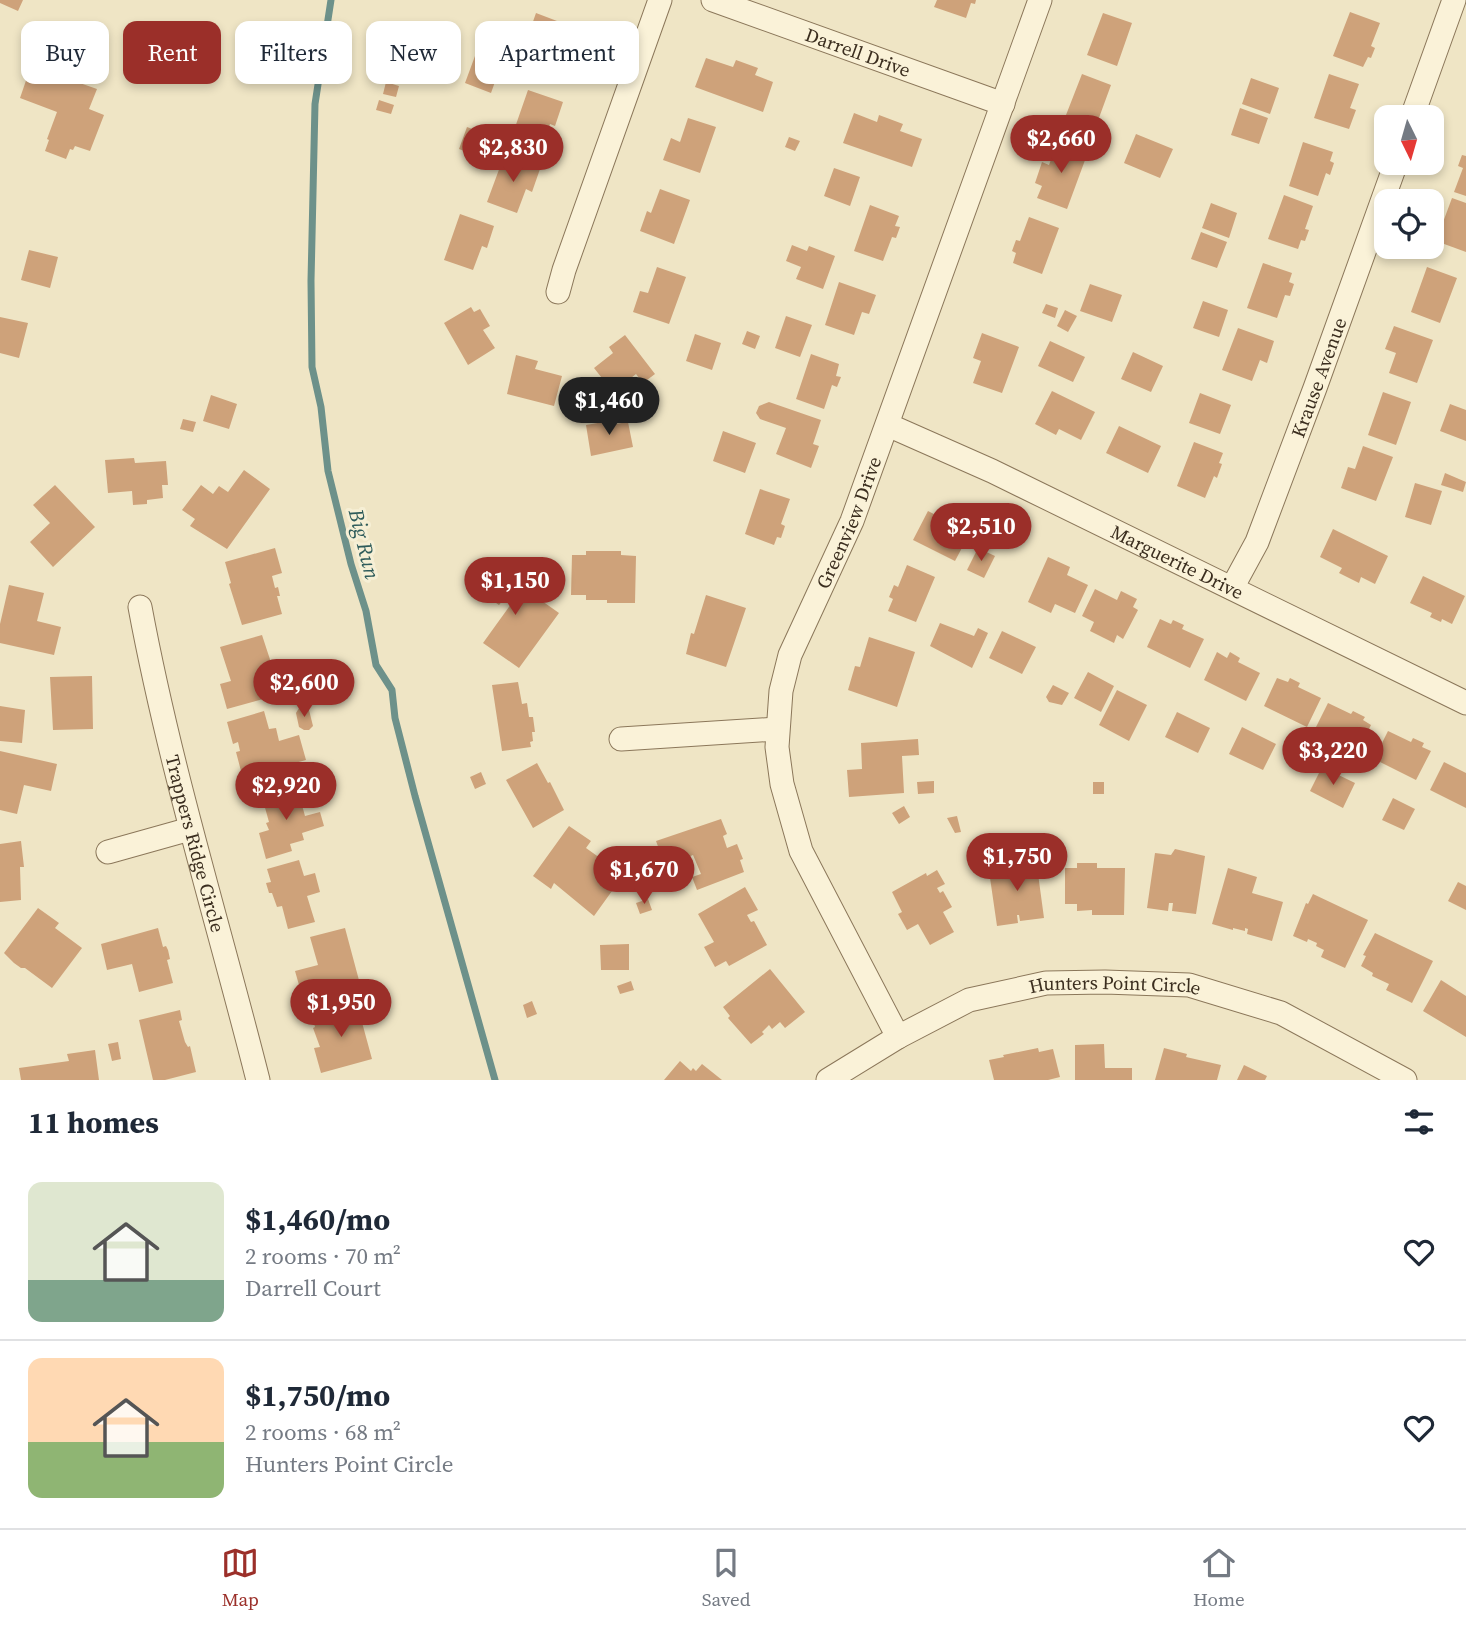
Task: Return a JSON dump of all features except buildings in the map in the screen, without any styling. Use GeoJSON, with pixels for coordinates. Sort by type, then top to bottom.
{"type":"FeatureCollection","features":[{"type":"Feature","properties":{"kind":"street"},"geometry":{"type":"LineString","coordinates":[[558,292],[660,0]]}},
{"type":"Feature","properties":{"kind":"street","name":"Darrell Drive"},"geometry":{"type":"LineString","coordinates":[[713,0],[1003,104]]}},
{"type":"Feature","properties":{"kind":"street","name":"Greenview Drive"},"geometry":{"type":"LineString","coordinates":[[898,1037],[801,851],[782,784],[777,729],[781,691],[790,655],[852,520],[888,425],[1040,0]]}},
{"type":"Feature","properties":{"kind":"street"},"geometry":{"type":"LineString","coordinates":[[1416,105],[1454,0]]}},
{"type":"Feature","properties":{"kind":"street","name":"Krause Avenue"},"geometry":{"type":"LineString","coordinates":[[1231,588],[1256,542],[1392,175]]}},
{"type":"Feature","properties":{"kind":"street","name":"Marguerite Drive"},"geometry":{"type":"LineString","coordinates":[[888,425],[992,471],[1466,703]]}},
{"type":"Feature","properties":{"kind":"street","name":"Trappers Ridge Circle"},"geometry":{"type":"LineString","coordinates":[[140,607],[164,729],[258,1080]]}},
{"type":"Feature","properties":{"kind":"street"},"geometry":{"type":"LineString","coordinates":[[621,739],[777,729]]}},
{"type":"Feature","properties":{"kind":"street"},"geometry":{"type":"LineString","coordinates":[[108,852],[190,829]]}},
{"type":"Feature","properties":{"kind":"street","name":"Hunters Point Circle"},"geometry":{"type":"LineString","coordinates":[[828,1080],[898,1037],[969,1000],[1046,983],[1189,985],[1281,1013],[1405,1080]]}},
{"type":"Feature","properties":{"kind":"waterway","name":"Big Run"},"geometry":{"type":"LineString","coordinates":[[331,0],[315,104],[312,367],[321,407],[328,471],[351,564],[366,611],[376,665],[392,690],[395,718],[415,796],[495,1080]]}}]}
